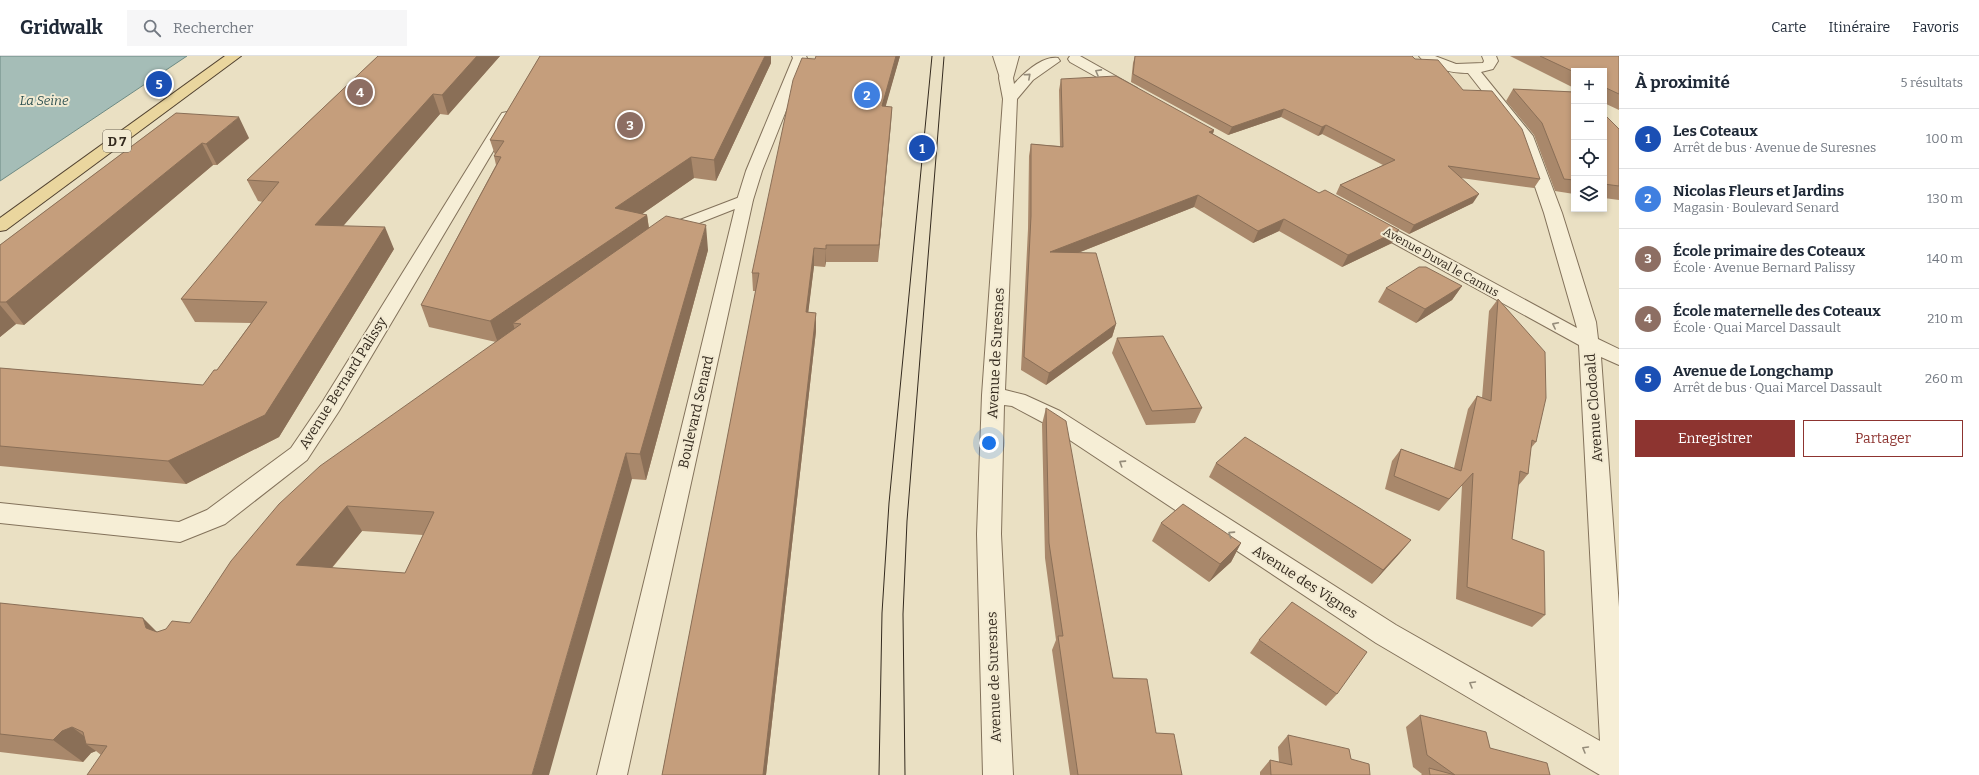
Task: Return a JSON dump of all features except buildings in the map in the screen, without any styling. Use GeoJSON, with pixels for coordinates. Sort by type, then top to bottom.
{"type":"FeatureCollection","features":[{"type":"Feature","properties":{"kind":"main road","name":"D 7"},"geometry":{"type":"LineString","coordinates":[[0,226],[234,56]]}},
{"type":"Feature","properties":{"kind":"street","name":"Boulevard Senard"},"geometry":{"type":"LineString","coordinates":[[612,775],[745,200],[754,171],[800,58],[798,56]]}},
{"type":"Feature","properties":{"kind":"street","name":"Avenue de Suresnes"},"geometry":{"type":"LineString","coordinates":[[998,775],[989,534],[993,396],[1008,88],[1012,56]]}},
{"type":"Feature","properties":{"kind":"street"},"geometry":{"type":"LineString","coordinates":[[1426,56],[1448,66],[1472,69],[1488,66],[1491,61],[1489,56]]}},
{"type":"Feature","properties":{"kind":"street"},"geometry":{"type":"LineString","coordinates":[[1033,57],[1053,61]]}},
{"type":"Feature","properties":{"kind":"street"},"geometry":{"type":"LineString","coordinates":[[1008,88],[1022,81],[1031,73],[1053,61],[1079,57],[1145,98]]}},
{"type":"Feature","properties":{"kind":"street","name":"Avenue Clodoald"},"geometry":{"type":"LineString","coordinates":[[1472,69],[1525,136],[1553,213],[1586,322],[1590,342],[1613,728],[1619,775]]}},
{"type":"Feature","properties":{"kind":"street","name":"Avenue Bernard Palissy"},"geometry":{"type":"LineString","coordinates":[[0,513],[180,532],[216,517],[299,454],[335,399],[515,102]]}},
{"type":"Feature","properties":{"kind":"street","name":"Avenue Duval le Camus"},"geometry":{"type":"LineString","coordinates":[[1359,217],[1619,358]]}},
{"type":"Feature","properties":{"kind":"street","name":"Avenue des Vignes"},"geometry":{"type":"LineString","coordinates":[[993,396],[1017,400],[1052,417],[1386,634],[1619,769]]}},
{"type":"Feature","properties":{"kind":"lane","name":"Avenue de Suresnes"},"geometry":{"type":"LineString","coordinates":[[999,56],[1008,88]]}},
{"type":"Feature","properties":{"kind":"lane"},"geometry":{"type":"LineString","coordinates":[[652,244],[678,226],[745,200]]}},
{"type":"Feature","properties":{"kind":"water","name":"La Seine"},"geometry":{"type":"Polygon","coordinates":[[[0,56],[187,56],[0,181],[0,56]]]}},
{"type":"Feature","properties":{"kind":"tram line"},"geometry":{"type":"LineString","coordinates":[[879,775],[882,613],[889,503],[932,56]]}},
{"type":"Feature","properties":{"kind":"tram line"},"geometry":{"type":"LineString","coordinates":[[905,775],[903,614],[907,521],[944,57]]}},
{"type":"Feature","properties":{"kind":"place","name":"Avenue de Longchamp"},"geometry":{"type":"Point","coordinates":[159,84]}},
{"type":"Feature","properties":{"kind":"place","name":"École maternelle des Coteaux"},"geometry":{"type":"Point","coordinates":[360,92]}},
{"type":"Feature","properties":{"kind":"place","name":"Nicolas Fleurs et Jardins"},"geometry":{"type":"Point","coordinates":[867,95]}},
{"type":"Feature","properties":{"kind":"place","name":"École primaire des Coteaux"},"geometry":{"type":"Point","coordinates":[630,125]}},
{"type":"Feature","properties":{"kind":"place","name":"Les Coteaux"},"geometry":{"type":"Point","coordinates":[922,148]}}]}
